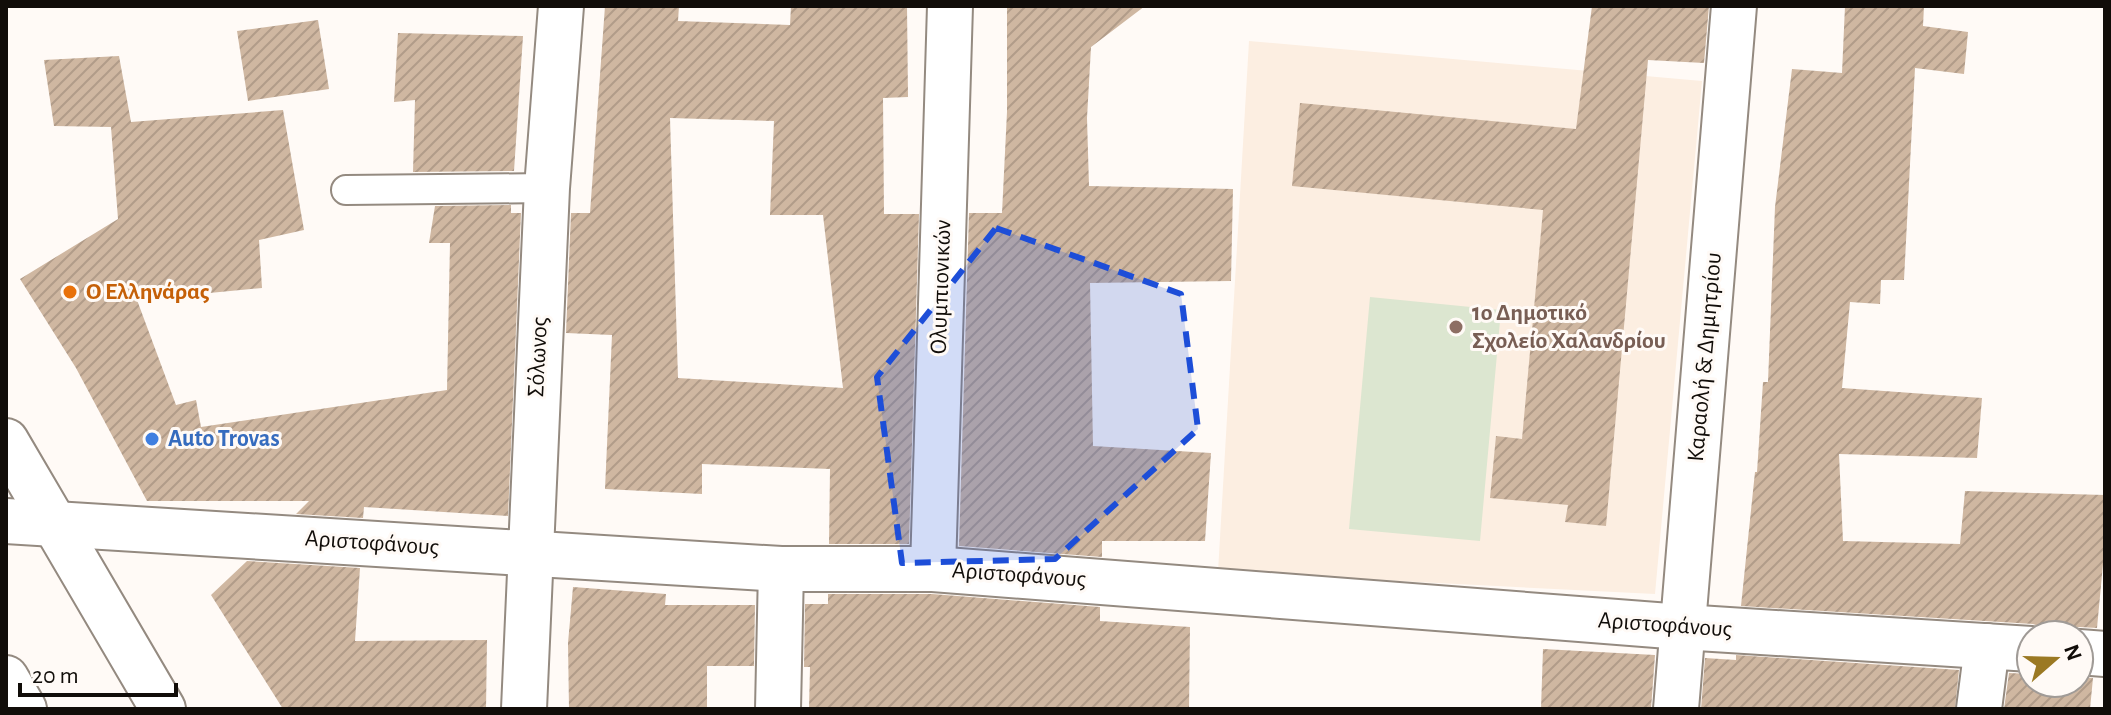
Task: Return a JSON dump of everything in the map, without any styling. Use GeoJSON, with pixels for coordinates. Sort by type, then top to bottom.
{"type":"FeatureCollection","features":[{"type":"Feature","properties":{"kind":"street","name":"Σόλωνος"},"geometry":{"type":"LineString","coordinates":[[524,709],[547,188],[561,6]]}},
{"type":"Feature","properties":{"kind":"street","name":"Ολυμπιονικών"},"geometry":{"type":"LineString","coordinates":[[933,569],[950,6]]}},
{"type":"Feature","properties":{"kind":"street","name":"Καραολή & Δημητρίου"},"geometry":{"type":"LineString","coordinates":[[1676,709],[1734,6]]}},
{"type":"Feature","properties":{"kind":"street"},"geometry":{"type":"LineString","coordinates":[[6,441],[163,709]]}},
{"type":"Feature","properties":{"kind":"street","name":"Αριστοφάνους"},"geometry":{"type":"LineString","coordinates":[[6,521],[781,569],[933,569],[1682,627],[2015,648]]}},
{"type":"Feature","properties":{"kind":"street"},"geometry":{"type":"LineString","coordinates":[[778,709],[781,569]]}},
{"type":"Feature","properties":{"kind":"street"},"geometry":{"type":"LineString","coordinates":[[1979,709],[1987,646]]}},
{"type":"Feature","properties":{"kind":"street"},"geometry":{"type":"LineString","coordinates":[[6,678],[24,709]]}},
{"type":"Feature","properties":{"kind":"lane"},"geometry":{"type":"LineString","coordinates":[[346,190],[547,188]]}},
{"type":"Feature","properties":{"kind":"highlighted area"},"geometry":{"type":"Polygon","coordinates":[[[996,228],[1181,294],[1198,429],[1055,559],[902,563],[877,377],[996,228]]]}},
{"type":"Feature","properties":{"kind":"shaded area","name":"1ο Δημοτικό Σχολείο Χαλανδρίου"},"geometry":{"type":"Polygon","coordinates":[[[1249,41],[1702,81],[1655,594],[1218,572],[1249,41]]]}},
{"type":"Feature","properties":{"kind":"green space"},"geometry":{"type":"Polygon","coordinates":[[[1370,297],[1501,310],[1480,541],[1349,529],[1370,297]]]}},
{"type":"Feature","properties":{"kind":"building"},"geometry":{"type":"Polygon","coordinates":[[[605,6],[679,6],[678,21],[790,25],[791,6],[907,6],[908,97],[883,98],[884,214],[919,214],[909,544],[829,544],[830,469],[702,464],[702,494],[605,489],[612,335],[566,333],[571,213],[590,213],[605,6]],[[670,118],[678,378],[843,388],[823,215],[770,215],[774,121],[670,118]]]}},
{"type":"Feature","properties":{"kind":"building"},"geometry":{"type":"Polygon","coordinates":[[[1007,6],[1145,6],[1091,47],[1087,118],[1089,186],[1233,189],[1231,281],[1090,283],[1093,446],[1211,453],[1205,541],[1102,541],[1102,557],[959,546],[969,213],[1002,213],[1007,112],[1007,6]]]}},
{"type":"Feature","properties":{"kind":"building"},"geometry":{"type":"Polygon","coordinates":[[[1592,6],[1709,6],[1704,63],[1648,60],[1606,526],[1565,522],[1568,505],[1490,498],[1496,436],[1522,439],[1543,210],[1292,186],[1300,103],[1576,129],[1592,6]]]}},
{"type":"Feature","properties":{"kind":"building"},"geometry":{"type":"Polygon","coordinates":[[[1845,6],[1924,6],[1923,26],[1968,32],[1964,74],[1915,68],[1904,280],[1881,280],[1880,304],[1850,302],[1842,388],[1982,398],[1977,458],[1839,454],[1843,541],[1960,544],[1965,491],[2105,495],[2105,543],[2097,628],[2095,619],[2015,619],[2015,623],[1741,606],[1757,472],[1763,382],[1768,382],[1775,207],[1792,69],[1842,73],[1845,6]]]}},
{"type":"Feature","properties":{"kind":"building"},"geometry":{"type":"Polygon","coordinates":[[[318,20],[329,89],[248,101],[237,31],[318,20]]]}},
{"type":"Feature","properties":{"kind":"building"},"geometry":{"type":"Polygon","coordinates":[[[398,33],[523,36],[514,171],[413,172],[415,100],[394,102],[398,33]]]}},
{"type":"Feature","properties":{"kind":"building"},"geometry":{"type":"Polygon","coordinates":[[[119,56],[131,122],[283,110],[304,230],[259,240],[262,288],[137,300],[176,405],[196,400],[201,427],[447,390],[450,243],[429,243],[435,206],[511,205],[511,213],[521,213],[508,516],[364,507],[363,518],[296,514],[309,501],[147,501],[76,368],[20,279],[118,219],[111,127],[54,126],[44,60],[119,56]]]}},
{"type":"Feature","properties":{"kind":"building"},"geometry":{"type":"Polygon","coordinates":[[[247,561],[360,568],[355,641],[487,640],[486,709],[283,709],[211,595],[247,561]]]}},
{"type":"Feature","properties":{"kind":"building"},"geometry":{"type":"Polygon","coordinates":[[[573,587],[666,594],[665,605],[755,605],[754,666],[707,666],[707,709],[569,709],[568,643],[573,587]]]}},
{"type":"Feature","properties":{"kind":"building"},"geometry":{"type":"Polygon","coordinates":[[[828,594],[932,594],[1100,607],[1100,621],[1190,627],[1189,709],[809,709],[810,667],[804,667],[805,604],[828,604],[828,594]]]}},
{"type":"Feature","properties":{"kind":"building"},"geometry":{"type":"Polygon","coordinates":[[[1543,649],[1655,655],[1651,709],[1541,709],[1543,649]]]}},
{"type":"Feature","properties":{"kind":"building"},"geometry":{"type":"Polygon","coordinates":[[[1736,655],[1959,670],[1955,709],[1701,709],[1705,658],[1736,660],[1736,655]]]}},
{"type":"Feature","properties":{"kind":"building"},"geometry":{"type":"Polygon","coordinates":[[[2009,673],[2015,673],[2015,699],[2091,699],[2090,709],[2004,709],[2009,673]]]}},
{"type":"Feature","properties":{"kind":"place","name":"Ο Ελληνάρας"},"geometry":{"type":"Point","coordinates":[70,292]}},
{"type":"Feature","properties":{"kind":"place","name":"1ο Δημοτικό Σχολείο Χαλανδρίου"},"geometry":{"type":"Point","coordinates":[1456,327]}},
{"type":"Feature","properties":{"kind":"place","name":"Auto Trovas"},"geometry":{"type":"Point","coordinates":[152,439]}}]}
